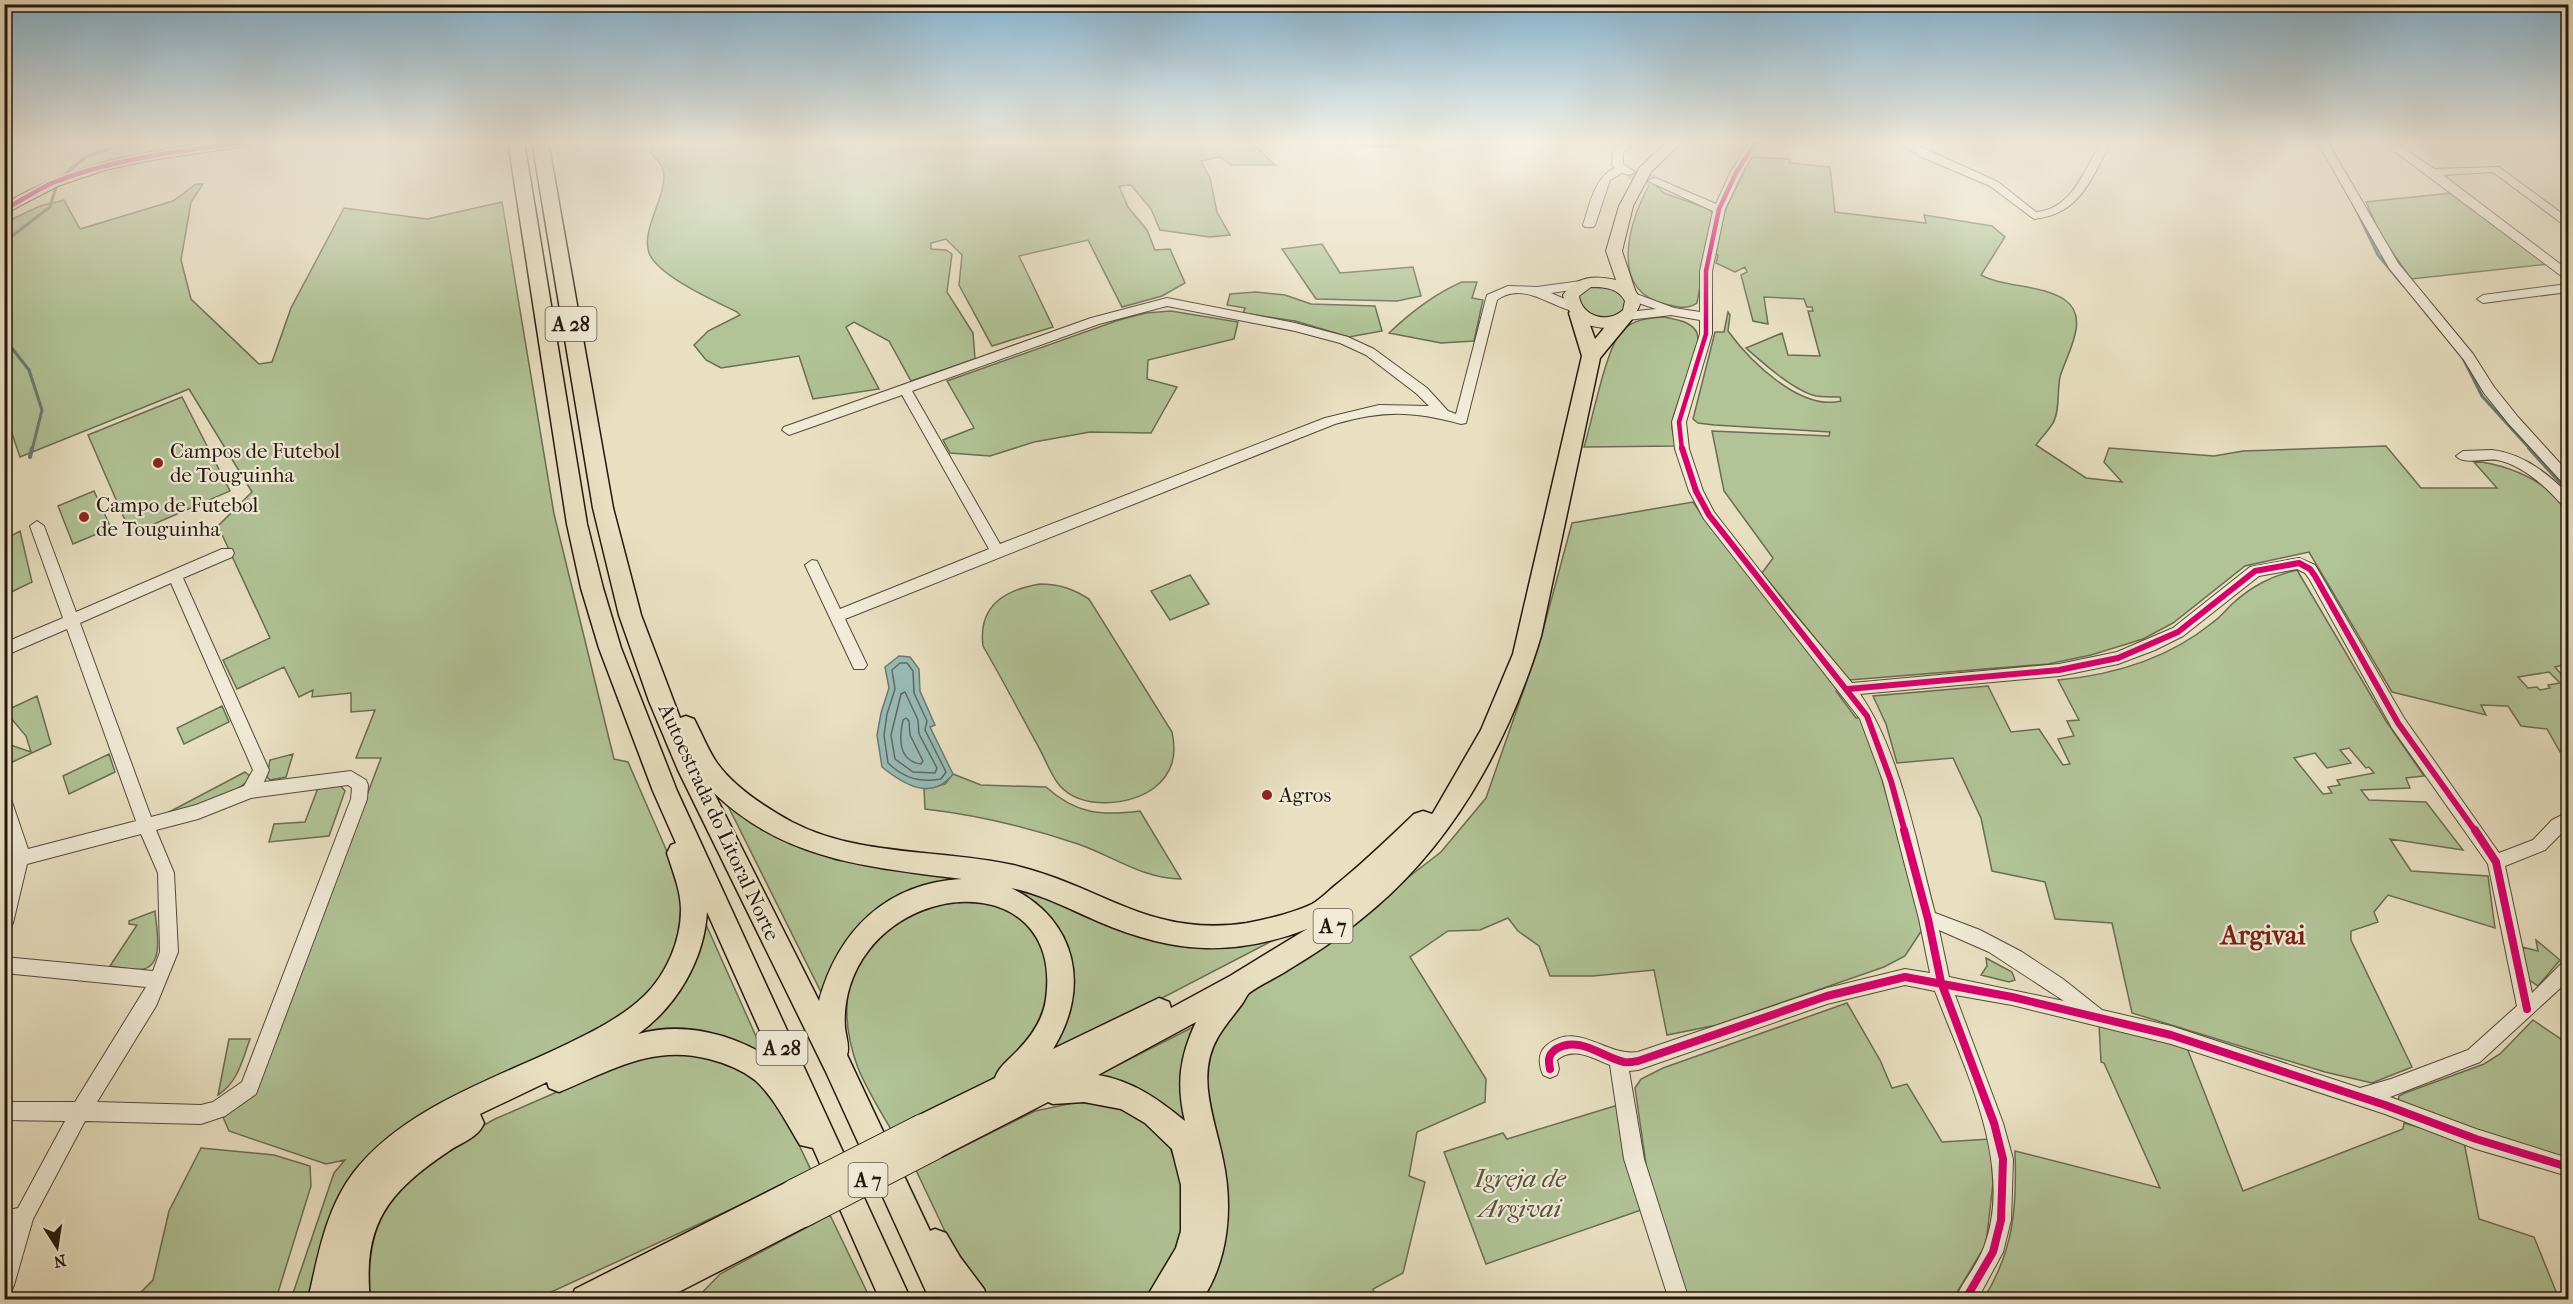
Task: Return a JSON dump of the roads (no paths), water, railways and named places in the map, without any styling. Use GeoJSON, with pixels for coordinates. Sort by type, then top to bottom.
{"type":"FeatureCollection","features":[{"type":"Feature","properties":{"kind":"highway","name":"Autoestrada do Litoral Norte"},"geometry":{"type":"LineString","coordinates":[[526,202],[565,451],[592,588],[610,648],[665,790],[896,1299]]}},
{"type":"Feature","properties":{"kind":"highway","name":"Autoestrada do Litoral Norte"},"geometry":{"type":"LineString","coordinates":[[550,202],[603,508],[630,615],[661,701],[690,770],[836,1063],[946,1299]]}},
{"type":"Feature","properties":{"kind":"highway"},"geometry":{"type":"LineString","coordinates":[[1575,310],[1591,356]]}},
{"type":"Feature","properties":{"kind":"highway"},"geometry":{"type":"LineString","coordinates":[[1473,767],[1507,703],[1527,647],[1591,356],[1626,317]]}},
{"type":"Feature","properties":{"kind":"highway"},"geometry":{"type":"LineString","coordinates":[[661,701],[673,702],[710,772],[742,802],[767,821],[798,837],[834,850],[873,859],[1001,874],[1038,883],[1122,920],[1156,931],[1192,938],[1210,939],[1253,934],[1299,921],[1323,911]]}},
{"type":"Feature","properties":{"kind":"highway","name":"A 7"},"geometry":{"type":"LineString","coordinates":[[928,1137],[988,1095],[1216,981],[1270,950],[1323,911],[1413,833],[1473,767]]}},
{"type":"Feature","properties":{"kind":"highway","name":"A 7"},"geometry":{"type":"LineString","coordinates":[[586,1299],[799,1203],[928,1137],[1029,1097],[1251,978],[1315,939],[1348,915],[1385,882],[1421,845],[1442,819],[1473,767]]}},
{"type":"Feature","properties":{"kind":"highway"},"geometry":{"type":"LineString","coordinates":[[323,1299],[348,1209],[364,1182],[385,1160],[442,1120],[615,1033],[655,1003],[683,961],[692,934],[694,910],[665,790]]}},
{"type":"Feature","properties":{"kind":"highway"},"geometry":{"type":"LineString","coordinates":[[836,1063],[831,1022],[836,990],[843,968],[853,949],[865,934],[896,909],[916,898],[963,889],[983,891],[1000,895],[1021,905],[1038,918],[1054,942],[1062,973],[1060,999],[1053,1022],[1044,1037],[1021,1068],[988,1095]]}},
{"type":"Feature","properties":{"kind":"highway"},"geometry":{"type":"LineString","coordinates":[[1184,1299],[1203,1269],[1213,1216],[1212,1180],[1194,1099],[1194,1069],[1198,1050],[1213,1018],[1251,978]]}},
{"type":"Feature","properties":{"kind":"highway"},"geometry":{"type":"LineString","coordinates":[[356,1299],[351,1280],[352,1256],[364,1218],[372,1201],[406,1164],[454,1131],[555,1080],[612,1055],[663,1041],[703,1044],[738,1055],[767,1072],[843,1183]]}},
{"type":"Feature","properties":{"kind":"highway"},"geometry":{"type":"LineString","coordinates":[[1029,1097],[1067,1088],[1108,1090],[1138,1101],[1154,1111],[1182,1139],[1196,1187],[1196,1232],[1180,1272],[1160,1299]]}},
{"type":"Feature","properties":{"kind":"highway"},"geometry":{"type":"LineString","coordinates":[[881,1160],[920,1217],[949,1268],[973,1299]]}},
{"type":"Feature","properties":{"kind":"highway","name":"A 7"},"geometry":{"type":"LineString","coordinates":[[630,1299],[712,1258],[799,1203]]}},
{"type":"Feature","properties":{"kind":"highway"},"geometry":{"type":"LineString","coordinates":[[871,1245],[883,1299]]}},
{"type":"Feature","properties":{"kind":"highway"},"geometry":{"type":"LineString","coordinates":[[669,1299],[712,1258]]}},
{"type":"Feature","properties":{"kind":"main road"},"geometry":{"type":"LineString","coordinates":[[4,210],[19,202]]}},
{"type":"Feature","properties":{"kind":"main road"},"geometry":{"type":"LineString","coordinates":[[1614,251],[1633,308],[1626,317],[1612,322],[1595,320],[1575,310],[1571,295],[1585,284],[1614,251],[1628,202]]}},
{"type":"Feature","properties":{"kind":"main road"},"geometry":{"type":"LineString","coordinates":[[1585,284],[1608,282],[1629,293]]}},
{"type":"Feature","properties":{"kind":"street"},"geometry":{"type":"LineString","coordinates":[[1589,225],[1597,202]]}},
{"type":"Feature","properties":{"kind":"street"},"geometry":{"type":"LineString","coordinates":[[1704,202],[1719,208]]}},
{"type":"Feature","properties":{"kind":"street"},"geometry":{"type":"LineString","coordinates":[[1722,202],[1707,272],[1706,334],[1679,422],[1682,449],[1696,491],[1709,515],[1867,716],[1891,781],[1928,919],[1941,982],[1994,1123],[2003,1159],[2001,1220],[1993,1252],[1965,1299]]}},
{"type":"Feature","properties":{"kind":"street"},"geometry":{"type":"LineString","coordinates":[[2016,202],[2034,216],[2042,217],[2055,213],[2072,202]]}},
{"type":"Feature","properties":{"kind":"street"},"geometry":{"type":"LineString","coordinates":[[2357,202],[2393,265],[2469,357],[2489,390],[2513,420],[2568,480]]}},
{"type":"Feature","properties":{"kind":"street"},"geometry":{"type":"LineString","coordinates":[[2471,202],[2568,275]]}},
{"type":"Feature","properties":{"kind":"street"},"geometry":{"type":"LineString","coordinates":[[2539,202],[2568,223]]}},
{"type":"Feature","properties":{"kind":"street"},"geometry":{"type":"LineString","coordinates":[[837,616],[997,551],[1362,410],[1383,407],[1442,412],[1461,420],[1491,298],[1499,291],[1512,288],[1535,291],[1585,284]]}},
{"type":"Feature","properties":{"kind":"street"},"geometry":{"type":"LineString","coordinates":[[2483,299],[2568,288]]}},
{"type":"Feature","properties":{"kind":"street"},"geometry":{"type":"LineString","coordinates":[[1535,291],[1575,310]]}},
{"type":"Feature","properties":{"kind":"street"},"geometry":{"type":"LineString","coordinates":[[1629,293],[1672,311],[1706,317]]}},
{"type":"Feature","properties":{"kind":"street"},"geometry":{"type":"LineString","coordinates":[[789,429],[1095,321],[1167,302],[1295,327],[1344,340],[1379,359],[1422,391],[1442,412]]}},
{"type":"Feature","properties":{"kind":"street"},"geometry":{"type":"LineString","coordinates":[[1626,317],[1672,311]]}},
{"type":"Feature","properties":{"kind":"street"},"geometry":{"type":"LineString","coordinates":[[905,389],[997,551]]}},
{"type":"Feature","properties":{"kind":"street"},"geometry":{"type":"LineString","coordinates":[[2463,456],[2500,456],[2514,461],[2554,486],[2568,501]]}},
{"type":"Feature","properties":{"kind":"street"},"geometry":{"type":"LineString","coordinates":[[4,1285],[24,1216],[80,1112],[150,1000],[169,952],[166,873],[146,825],[37,526]]}},
{"type":"Feature","properties":{"kind":"street"},"geometry":{"type":"LineString","coordinates":[[4,650],[227,553]]}},
{"type":"Feature","properties":{"kind":"street"},"geometry":{"type":"LineString","coordinates":[[1848,689],[2059,670],[2118,658],[2178,632],[2255,571],[2299,563],[2310,569],[2315,576],[2398,723],[2496,862],[2527,1009]]}},
{"type":"Feature","properties":{"kind":"street"},"geometry":{"type":"LineString","coordinates":[[813,565],[859,665]]}},
{"type":"Feature","properties":{"kind":"street"},"geometry":{"type":"LineString","coordinates":[[175,576],[261,770],[250,791]]}},
{"type":"Feature","properties":{"kind":"street"},"geometry":{"type":"LineString","coordinates":[[4,1111],[164,1112],[187,1116],[210,1114],[230,1103],[249,1088],[359,799],[360,785],[351,778],[250,791],[198,812],[20,858]]}},
{"type":"Feature","properties":{"kind":"street"},"geometry":{"type":"LineString","coordinates":[[4,802],[20,843],[20,858],[4,924]]}},
{"type":"Feature","properties":{"kind":"street"},"geometry":{"type":"LineString","coordinates":[[2496,862],[2539,844],[2558,825],[2568,819]]}},
{"type":"Feature","properties":{"kind":"street"},"geometry":{"type":"LineString","coordinates":[[1928,919],[1958,927],[1996,946],[2054,981],[2097,1016]]}},
{"type":"Feature","properties":{"kind":"street"},"geometry":{"type":"LineString","coordinates":[[4,965],[159,980]]}},
{"type":"Feature","properties":{"kind":"street"},"geometry":{"type":"LineString","coordinates":[[2360,1097],[2391,1088],[2474,1056],[2568,969]]}},
{"type":"Feature","properties":{"kind":"street"},"geometry":{"type":"LineString","coordinates":[[1551,1069],[1548,1059],[1550,1054],[1554,1050],[1570,1045],[1591,1047],[1618,1060],[1628,1062],[1652,1058],[1827,996],[1905,976],[2097,1016],[2171,1035],[2568,1167]]}},
{"type":"Feature","properties":{"kind":"street"},"geometry":{"type":"LineString","coordinates":[[1618,1060],[1634,1159],[1679,1299]]}},
{"type":"Feature","properties":{"kind":"street"},"geometry":{"type":"LineString","coordinates":[[4,1221],[24,1216]]}},
{"type":"Feature","properties":{"kind":"water"},"geometry":{"type":"Polygon","coordinates":[[[899,656],[910,657],[919,669],[920,691],[935,725],[930,727],[953,774],[936,787],[926,789],[908,784],[882,767],[877,735],[889,688],[885,667],[899,656]]]}},
{"type":"Feature","properties":{"kind":"waterway"},"geometry":{"type":"LineString","coordinates":[[4,246],[12,236],[50,207],[52,202]]}},
{"type":"Feature","properties":{"kind":"waterway"},"geometry":{"type":"LineString","coordinates":[[2353,203],[2378,255],[2404,286]]}},
{"type":"Feature","properties":{"kind":"waterway"},"geometry":{"type":"LineString","coordinates":[[4,338],[29,370],[42,410],[32,450]]}},
{"type":"Feature","properties":{"kind":"waterway"},"geometry":{"type":"LineString","coordinates":[[2462,356],[2482,396],[2531,450]]}},
{"type":"Feature","properties":{"kind":"waterway"},"geometry":{"type":"LineString","coordinates":[[30,457],[32,448]]}},
{"type":"Feature","properties":{"kind":"waterway"},"geometry":{"type":"LineString","coordinates":[[2529,448],[2568,491]]}},
{"type":"Feature","properties":{"kind":"place","name":"Campos de Futebol de Touguinha"},"geometry":{"type":"Point","coordinates":[158,463]}},
{"type":"Feature","properties":{"kind":"place","name":"Campo de Futebol de Touguinha"},"geometry":{"type":"Point","coordinates":[84,517]}},
{"type":"Feature","properties":{"kind":"place","name":"Agros"},"geometry":{"type":"Point","coordinates":[1267,795]}},
{"type":"Feature","properties":{"kind":"district","name":"Argivai"},"geometry":{"type":"Point","coordinates":[2263,935]}},
{"type":"Feature","properties":{"kind":"park label","name":"Igreja de Argivai"},"geometry":{"type":"Point","coordinates":[1520,1193]}}]}
